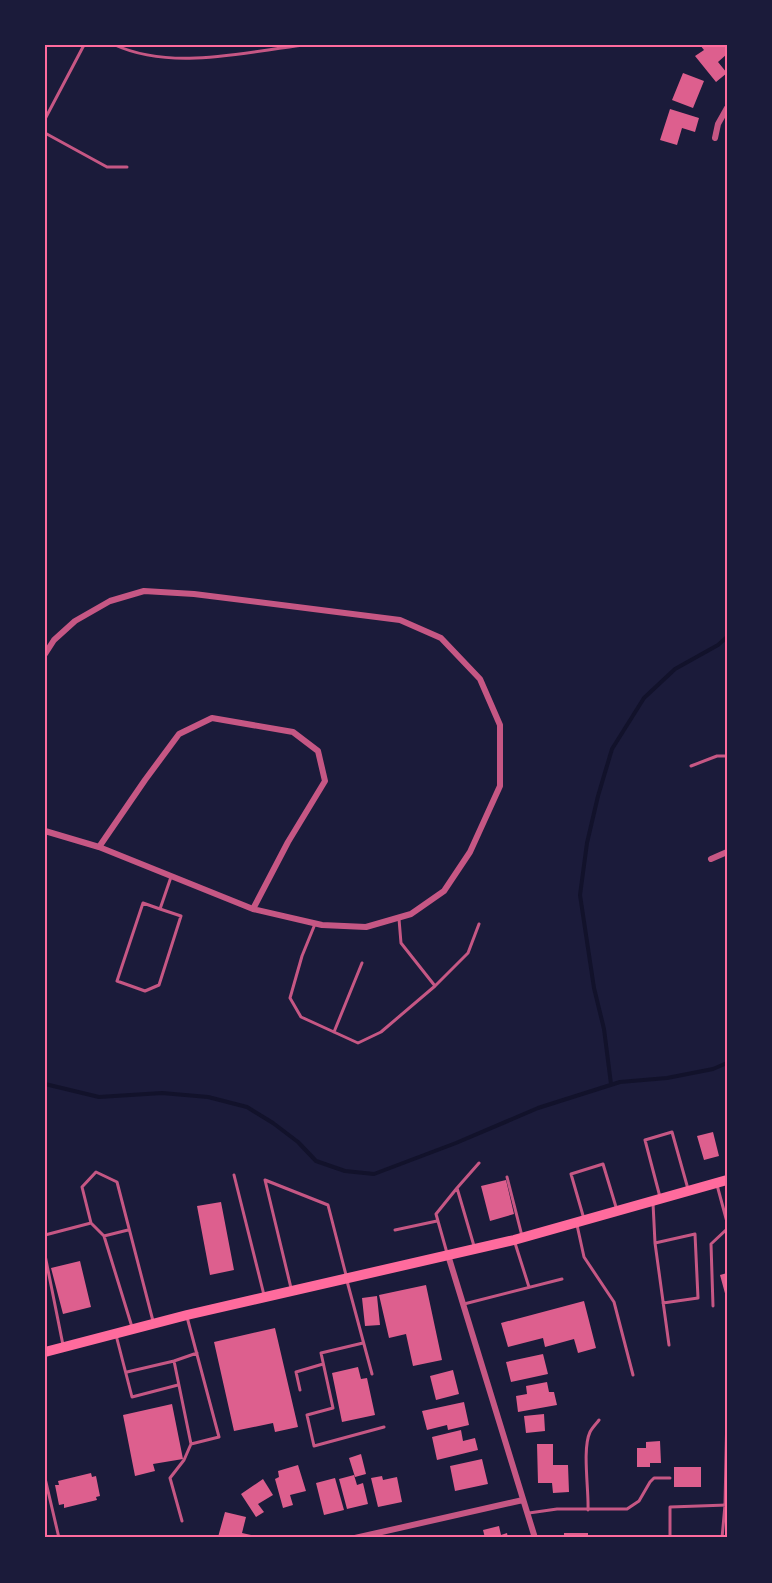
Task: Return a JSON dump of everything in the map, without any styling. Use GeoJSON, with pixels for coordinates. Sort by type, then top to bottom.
{"type":"FeatureCollection","features":[{"type":"Feature","properties":{"kind":"main road"},"geometry":{"type":"LineString","coordinates":[[45,1352],[187,1315],[518,1239],[722,1181]]}},
{"type":"Feature","properties":{"kind":"street"},"geometry":{"type":"LineString","coordinates":[[714,138],[718,124],[727,108]]}},
{"type":"Feature","properties":{"kind":"street"},"geometry":{"type":"LineString","coordinates":[[45,654],[54,640],[75,621],[110,601],[144,591],[194,594],[400,621],[441,638],[480,680],[500,725],[500,786],[470,852],[444,891],[411,914],[366,927],[319,924],[253,909],[99,847],[45,831]]}},
{"type":"Feature","properties":{"kind":"street"},"geometry":{"type":"LineString","coordinates":[[99,847],[180,734],[212,718],[292,732],[318,751],[325,781],[288,842],[253,909]]}},
{"type":"Feature","properties":{"kind":"street"},"geometry":{"type":"LineString","coordinates":[[711,860],[727,852]]}},
{"type":"Feature","properties":{"kind":"street"},"geometry":{"type":"LineString","coordinates":[[448,1255],[535,1538]]}},
{"type":"Feature","properties":{"kind":"street"},"geometry":{"type":"LineString","coordinates":[[355,1538],[523,1500]]}},
{"type":"Feature","properties":{"kind":"lane"},"geometry":{"type":"LineString","coordinates":[[45,119],[84,45]]}},
{"type":"Feature","properties":{"kind":"lane"},"geometry":{"type":"LineString","coordinates":[[115,45],[152,57],[189,59],[304,45]]}},
{"type":"Feature","properties":{"kind":"lane"},"geometry":{"type":"LineString","coordinates":[[45,133],[107,167],[127,167]]}},
{"type":"Feature","properties":{"kind":"lane"},"geometry":{"type":"LineString","coordinates":[[691,766],[717,756],[727,756]]}},
{"type":"Feature","properties":{"kind":"lane"},"geometry":{"type":"LineString","coordinates":[[159,909],[171,877]]}},
{"type":"Feature","properties":{"kind":"lane"},"geometry":{"type":"LineString","coordinates":[[143,903],[159,909],[181,915],[159,985],[146,991],[117,981],[143,903]]}},
{"type":"Feature","properties":{"kind":"lane"},"geometry":{"type":"LineString","coordinates":[[399,917],[401,943],[435,986]]}},
{"type":"Feature","properties":{"kind":"lane"},"geometry":{"type":"LineString","coordinates":[[319,924],[302,956],[290,998],[302,1017],[358,1043],[381,1032],[435,986],[468,953],[479,924]]}},
{"type":"Feature","properties":{"kind":"lane"},"geometry":{"type":"LineString","coordinates":[[334,1032],[362,963]]}},
{"type":"Feature","properties":{"kind":"lane"},"geometry":{"type":"LineString","coordinates":[[669,1345],[655,1243],[657,1200],[645,1140],[672,1132],[688,1191]]}},
{"type":"Feature","properties":{"kind":"lane"},"geometry":{"type":"LineString","coordinates":[[448,1255],[436,1214],[479,1163]]}},
{"type":"Feature","properties":{"kind":"lane"},"geometry":{"type":"LineString","coordinates":[[618,1212],[603,1164],[571,1174],[581,1222],[584,1257],[614,1302],[633,1375]]}},
{"type":"Feature","properties":{"kind":"lane"},"geometry":{"type":"LineString","coordinates":[[133,1329],[104,1236],[91,1223],[82,1187],[96,1172],[117,1182],[153,1324]]}},
{"type":"Feature","properties":{"kind":"lane"},"geometry":{"type":"LineString","coordinates":[[234,1175],[265,1297]]}},
{"type":"Feature","properties":{"kind":"lane"},"geometry":{"type":"LineString","coordinates":[[507,1177],[529,1287]]}},
{"type":"Feature","properties":{"kind":"lane"},"geometry":{"type":"LineString","coordinates":[[292,1290],[265,1180],[328,1205],[372,1374]]}},
{"type":"Feature","properties":{"kind":"lane"},"geometry":{"type":"LineString","coordinates":[[722,1181],[727,1222]]}},
{"type":"Feature","properties":{"kind":"lane"},"geometry":{"type":"LineString","coordinates":[[457,1188],[475,1249]]}},
{"type":"Feature","properties":{"kind":"lane"},"geometry":{"type":"LineString","coordinates":[[395,1230],[437,1221]]}},
{"type":"Feature","properties":{"kind":"lane"},"geometry":{"type":"LineString","coordinates":[[45,1235],[91,1223]]}},
{"type":"Feature","properties":{"kind":"lane"},"geometry":{"type":"LineString","coordinates":[[104,1236],[129,1229]]}},
{"type":"Feature","properties":{"kind":"lane"},"geometry":{"type":"LineString","coordinates":[[713,1306],[711,1244],[727,1229]]}},
{"type":"Feature","properties":{"kind":"lane"},"geometry":{"type":"LineString","coordinates":[[655,1243],[695,1234],[698,1298],[663,1303]]}},
{"type":"Feature","properties":{"kind":"lane"},"geometry":{"type":"LineString","coordinates":[[45,1255],[64,1347]]}},
{"type":"Feature","properties":{"kind":"lane"},"geometry":{"type":"LineString","coordinates":[[463,1304],[562,1278]]}},
{"type":"Feature","properties":{"kind":"lane"},"geometry":{"type":"LineString","coordinates":[[187,1315],[219,1437],[191,1444]]}},
{"type":"Feature","properties":{"kind":"lane"},"geometry":{"type":"LineString","coordinates":[[116,1333],[132,1397],[178,1385]]}},
{"type":"Feature","properties":{"kind":"lane"},"geometry":{"type":"LineString","coordinates":[[363,1343],[321,1353],[333,1408],[307,1415],[314,1446],[384,1427]]}},
{"type":"Feature","properties":{"kind":"lane"},"geometry":{"type":"LineString","coordinates":[[127,1372],[197,1353]]}},
{"type":"Feature","properties":{"kind":"lane"},"geometry":{"type":"LineString","coordinates":[[174,1361],[191,1444],[184,1461],[170,1479],[182,1521]]}},
{"type":"Feature","properties":{"kind":"lane"},"geometry":{"type":"LineString","coordinates":[[300,1390],[296,1372],[323,1364]]}},
{"type":"Feature","properties":{"kind":"lane"},"geometry":{"type":"LineString","coordinates":[[722,1538],[726,1505],[727,1410]]}},
{"type":"Feature","properties":{"kind":"lane"},"geometry":{"type":"LineString","coordinates":[[588,1510],[586,1468],[590,1433],[599,1420]]}},
{"type":"Feature","properties":{"kind":"lane"},"geometry":{"type":"LineString","coordinates":[[45,1478],[59,1538]]}},
{"type":"Feature","properties":{"kind":"lane"},"geometry":{"type":"LineString","coordinates":[[527,1513],[557,1509],[627,1509],[639,1502],[654,1479],[670,1478]]}},
{"type":"Feature","properties":{"kind":"lane"},"geometry":{"type":"LineString","coordinates":[[670,1538],[670,1507],[726,1505]]}},
{"type":"Feature","properties":{"kind":"building"},"geometry":{"type":"Polygon","coordinates":[[[700,45],[724,45],[727,49],[727,54],[718,62],[727,73],[716,82],[695,56],[704,50],[700,45]]]}},
{"type":"Feature","properties":{"kind":"building"},"geometry":{"type":"Polygon","coordinates":[[[683,73],[704,81],[693,108],[672,100],[683,73]]]}},
{"type":"Feature","properties":{"kind":"building"},"geometry":{"type":"Polygon","coordinates":[[[670,109],[699,118],[695,132],[682,128],[677,145],[660,140],[670,109]]]}},
{"type":"Feature","properties":{"kind":"building"},"geometry":{"type":"Polygon","coordinates":[[[713,1132],[719,1156],[704,1160],[697,1136],[713,1132]]]}},
{"type":"Feature","properties":{"kind":"building"},"geometry":{"type":"Polygon","coordinates":[[[506,1180],[514,1214],[490,1221],[481,1186],[506,1180]]]}},
{"type":"Feature","properties":{"kind":"building"},"geometry":{"type":"Polygon","coordinates":[[[221,1202],[234,1270],[210,1275],[197,1206],[221,1202]]]}},
{"type":"Feature","properties":{"kind":"building"},"geometry":{"type":"Polygon","coordinates":[[[80,1261],[91,1307],[63,1314],[51,1268],[80,1261]]]}},
{"type":"Feature","properties":{"kind":"building"},"geometry":{"type":"Polygon","coordinates":[[[727,1273],[727,1297],[726,1297],[720,1275],[727,1273]]]}},
{"type":"Feature","properties":{"kind":"building"},"geometry":{"type":"Polygon","coordinates":[[[426,1285],[442,1360],[413,1366],[406,1334],[389,1338],[379,1295],[426,1285]]]}},
{"type":"Feature","properties":{"kind":"building"},"geometry":{"type":"Polygon","coordinates":[[[377,1296],[380,1325],[365,1326],[362,1298],[377,1296]]]}},
{"type":"Feature","properties":{"kind":"building"},"geometry":{"type":"Polygon","coordinates":[[[584,1301],[596,1348],[578,1353],[574,1339],[545,1347],[543,1338],[508,1347],[501,1323],[584,1301]]]}},
{"type":"Feature","properties":{"kind":"building"},"geometry":{"type":"Polygon","coordinates":[[[275,1328],[298,1427],[275,1432],[273,1423],[234,1431],[214,1342],[275,1328]]]}},
{"type":"Feature","properties":{"kind":"building"},"geometry":{"type":"Polygon","coordinates":[[[543,1354],[548,1374],[511,1382],[506,1362],[543,1354]]]}},
{"type":"Feature","properties":{"kind":"building"},"geometry":{"type":"Polygon","coordinates":[[[358,1367],[361,1379],[367,1378],[375,1415],[342,1422],[332,1373],[358,1367]]]}},
{"type":"Feature","properties":{"kind":"building"},"geometry":{"type":"Polygon","coordinates":[[[453,1370],[459,1394],[436,1400],[430,1376],[453,1370]]]}},
{"type":"Feature","properties":{"kind":"building"},"geometry":{"type":"Polygon","coordinates":[[[547,1382],[549,1392],[554,1392],[557,1405],[518,1412],[516,1396],[527,1394],[526,1386],[547,1382]]]}},
{"type":"Feature","properties":{"kind":"building"},"geometry":{"type":"Polygon","coordinates":[[[464,1402],[469,1425],[448,1430],[447,1425],[427,1430],[422,1411],[464,1402]]]}},
{"type":"Feature","properties":{"kind":"building"},"geometry":{"type":"Polygon","coordinates":[[[172,1404],[183,1459],[153,1464],[155,1471],[135,1476],[123,1415],[172,1404]]]}},
{"type":"Feature","properties":{"kind":"building"},"geometry":{"type":"Polygon","coordinates":[[[544,1414],[545,1431],[526,1433],[524,1416],[544,1414]]]}},
{"type":"Feature","properties":{"kind":"building"},"geometry":{"type":"Polygon","coordinates":[[[461,1430],[463,1441],[475,1438],[478,1450],[437,1460],[432,1437],[461,1430]]]}},
{"type":"Feature","properties":{"kind":"building"},"geometry":{"type":"Polygon","coordinates":[[[660,1441],[661,1463],[650,1463],[650,1467],[637,1467],[637,1448],[646,1448],[646,1442],[660,1441]]]}},
{"type":"Feature","properties":{"kind":"building"},"geometry":{"type":"Polygon","coordinates":[[[537,1444],[553,1444],[553,1465],[568,1465],[569,1492],[553,1493],[552,1483],[538,1483],[537,1444]]]}},
{"type":"Feature","properties":{"kind":"building"},"geometry":{"type":"Polygon","coordinates":[[[361,1454],[366,1474],[355,1477],[349,1458],[361,1454]]]}},
{"type":"Feature","properties":{"kind":"building"},"geometry":{"type":"Polygon","coordinates":[[[482,1459],[488,1484],[455,1491],[450,1466],[482,1459]]]}},
{"type":"Feature","properties":{"kind":"building"},"geometry":{"type":"Polygon","coordinates":[[[298,1465],[306,1491],[290,1495],[293,1505],[283,1508],[275,1479],[279,1477],[278,1471],[298,1465]]]}},
{"type":"Feature","properties":{"kind":"building"},"geometry":{"type":"Polygon","coordinates":[[[674,1467],[701,1467],[701,1487],[674,1487],[674,1467]]]}},
{"type":"Feature","properties":{"kind":"building"},"geometry":{"type":"Polygon","coordinates":[[[91,1473],[92,1477],[96,1476],[100,1496],[96,1497],[97,1500],[64,1508],[64,1504],[59,1505],[55,1485],[59,1485],[58,1481],[91,1473]]]}},
{"type":"Feature","properties":{"kind":"building"},"geometry":{"type":"Polygon","coordinates":[[[354,1475],[357,1485],[363,1483],[368,1504],[347,1509],[339,1479],[354,1475]]]}},
{"type":"Feature","properties":{"kind":"building"},"geometry":{"type":"Polygon","coordinates":[[[382,1476],[383,1480],[397,1477],[402,1502],[378,1507],[371,1478],[382,1476]]]}},
{"type":"Feature","properties":{"kind":"building"},"geometry":{"type":"Polygon","coordinates":[[[335,1478],[344,1510],[324,1515],[316,1483],[335,1478]]]}},
{"type":"Feature","properties":{"kind":"building"},"geometry":{"type":"Polygon","coordinates":[[[263,1479],[273,1495],[258,1504],[264,1512],[256,1517],[241,1494],[263,1479]]]}},
{"type":"Feature","properties":{"kind":"building"},"geometry":{"type":"Polygon","coordinates":[[[225,1512],[246,1517],[242,1533],[251,1535],[250,1538],[218,1537],[225,1512]]]}},
{"type":"Feature","properties":{"kind":"building"},"geometry":{"type":"Polygon","coordinates":[[[499,1526],[501,1535],[507,1533],[508,1538],[485,1538],[483,1530],[499,1526]]]}},
{"type":"Feature","properties":{"kind":"building"},"geometry":{"type":"Polygon","coordinates":[[[564,1533],[588,1533],[588,1538],[564,1538],[564,1533]]]}},
{"type":"Feature","properties":{"kind":"waterway"},"geometry":{"type":"LineString","coordinates":[[611,1084],[604,1029],[594,988],[580,895],[587,843],[598,796],[612,749],[644,698],[675,669],[718,645],[727,637]]}},
{"type":"Feature","properties":{"kind":"waterway"},"geometry":{"type":"LineString","coordinates":[[45,1084],[99,1097],[162,1093],[208,1097],[247,1107],[298,1142],[316,1161],[345,1171],[374,1174],[456,1143],[538,1108],[620,1082],[667,1078],[713,1069],[727,1063]]}}]}
